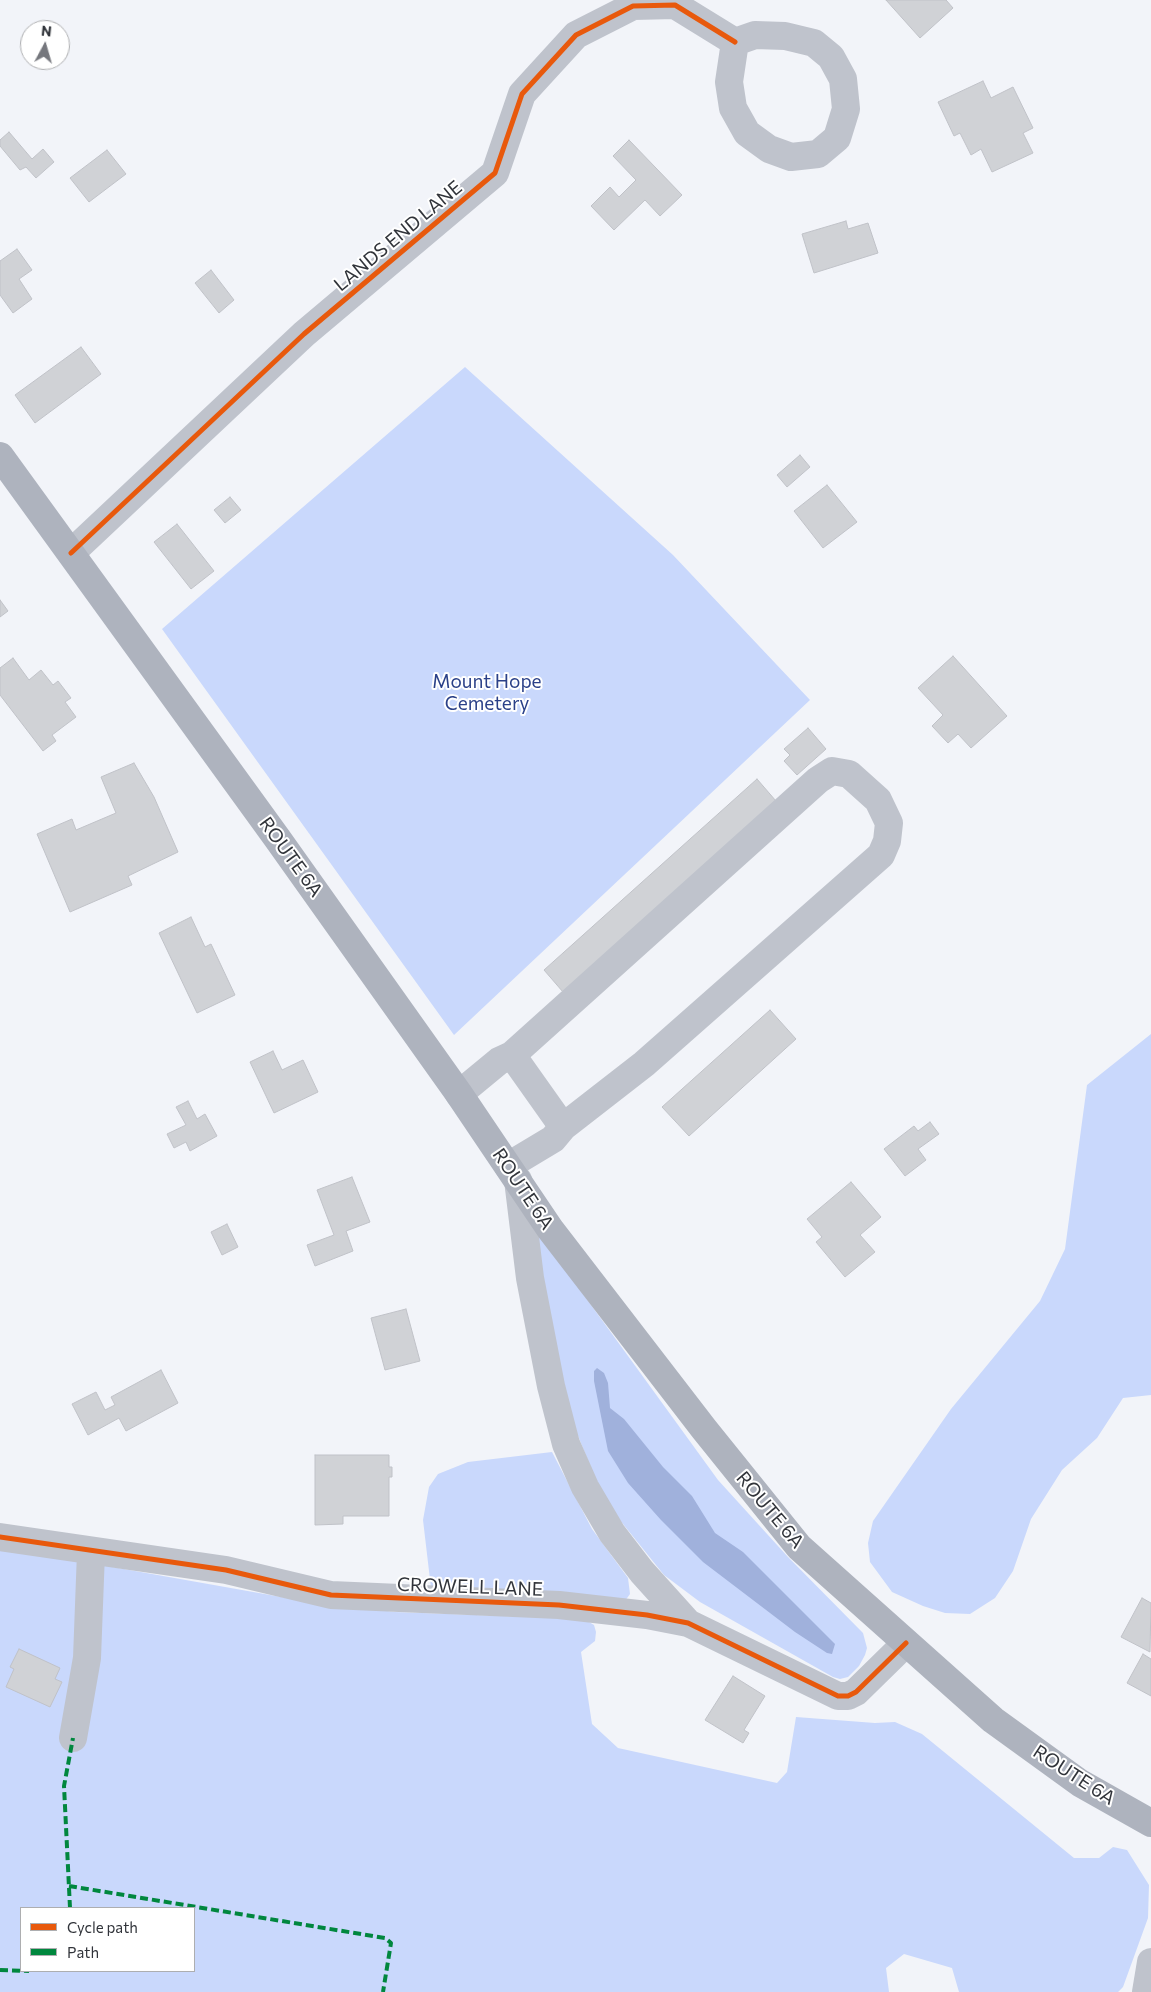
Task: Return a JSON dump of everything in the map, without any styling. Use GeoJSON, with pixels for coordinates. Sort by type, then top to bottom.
{"type":"FeatureCollection","features":[{"type":"Feature","properties":{"kind":"main road","name":"ROUTE 6A"},"geometry":{"type":"LineString","coordinates":[[0,456],[459,1094],[562,1244],[704,1429],[799,1547],[993,1720],[1080,1783],[1151,1823]]}},
{"type":"Feature","properties":{"kind":"street","name":"LANDS END LANE"},"geometry":{"type":"LineString","coordinates":[[71,553],[304,334],[495,173],[522,94],[576,35],[633,6],[675,5],[735,42]]}},
{"type":"Feature","properties":{"kind":"street"},"geometry":{"type":"LineString","coordinates":[[755,35],[785,36],[814,43],[831,57],[843,79],[846,109],[837,138],[818,154],[791,157],[769,149],[747,133],[733,108],[729,82],[735,42],[755,35]]}},
{"type":"Feature","properties":{"kind":"street"},"geometry":{"type":"LineString","coordinates":[[459,1094],[499,1061],[512,1055],[818,780],[832,771],[849,774],[878,800],[889,823],[887,841],[881,855],[644,1064],[563,1126],[553,1139],[513,1173],[530,1278],[551,1386],[566,1444],[585,1487],[612,1533],[642,1572],[688,1623]]}},
{"type":"Feature","properties":{"kind":"street"},"geometry":{"type":"LineString","coordinates":[[512,1055],[563,1126]]}},
{"type":"Feature","properties":{"kind":"street","name":"CROWELL LANE"},"geometry":{"type":"LineString","coordinates":[[0,1537],[91,1552],[226,1570],[331,1595],[559,1605],[647,1615],[688,1623],[838,1696],[848,1696],[856,1692],[906,1642]]}},
{"type":"Feature","properties":{"kind":"street"},"geometry":{"type":"LineString","coordinates":[[73,1738],[86,1658],[91,1552]]}},
{"type":"Feature","properties":{"kind":"street"},"geometry":{"type":"LineString","coordinates":[[1146,1992],[1151,1962]]}},
{"type":"Feature","properties":{"kind":"green space","name":"Mount Hope Cemetery"},"geometry":{"type":"Polygon","coordinates":[[[465,367],[673,555],[810,700],[454,1035],[162,629],[465,367]]]}},
{"type":"Feature","properties":{"kind":"green space"},"geometry":{"type":"Polygon","coordinates":[[[1151,1034],[1151,1395],[1123,1398],[1097,1438],[1062,1470],[1031,1519],[1013,1571],[995,1598],[970,1614],[945,1613],[923,1606],[892,1592],[870,1562],[868,1543],[873,1521],[951,1409],[1040,1301],[1065,1249],[1087,1085],[1151,1034]]]}},
{"type":"Feature","properties":{"kind":"green space"},"geometry":{"type":"Polygon","coordinates":[[[525,1214],[718,1480],[788,1557],[863,1633],[867,1648],[865,1655],[859,1666],[848,1677],[840,1679],[833,1677],[700,1602],[664,1575],[619,1519],[596,1480],[576,1431],[520,1215],[525,1214]]]}},
{"type":"Feature","properties":{"kind":"green space"},"geometry":{"type":"Polygon","coordinates":[[[552,1452],[592,1529],[628,1578],[630,1594],[625,1601],[431,1588],[423,1520],[429,1487],[438,1474],[468,1462],[552,1452]]]}},
{"type":"Feature","properties":{"kind":"green space"},"geometry":{"type":"Polygon","coordinates":[[[0,1547],[287,1598],[395,1612],[584,1619],[594,1625],[596,1632],[595,1641],[581,1652],[592,1724],[618,1748],[777,1783],[787,1772],[796,1717],[875,1723],[895,1722],[922,1734],[1074,1858],[1099,1858],[1113,1847],[1127,1850],[1149,1885],[1148,1918],[1123,1987],[1118,1992],[959,1992],[952,1968],[904,1954],[886,1968],[889,1992],[0,1992],[0,1547]]]}},
{"type":"Feature","properties":{"kind":"shaded area"},"geometry":{"type":"Polygon","coordinates":[[[597,1368],[604,1373],[608,1383],[610,1408],[624,1419],[663,1467],[692,1496],[715,1533],[743,1552],[835,1644],[832,1654],[827,1653],[795,1632],[703,1562],[661,1520],[628,1483],[608,1451],[594,1381],[594,1371],[597,1368]]]}},
{"type":"Feature","properties":{"kind":"building"},"geometry":{"type":"Polygon","coordinates":[[[886,0],[946,0],[953,8],[920,38],[886,0]]]}},
{"type":"Feature","properties":{"kind":"building"},"geometry":{"type":"Polygon","coordinates":[[[983,81],[991,98],[1013,87],[1033,128],[1023,133],[1033,153],[992,172],[981,149],[971,155],[960,133],[954,136],[938,102],[983,81]]]}},
{"type":"Feature","properties":{"kind":"building"},"geometry":{"type":"Polygon","coordinates":[[[9,132],[32,159],[43,149],[54,162],[36,178],[26,167],[20,170],[0,146],[0,140],[9,132]]]}},
{"type":"Feature","properties":{"kind":"building"},"geometry":{"type":"Polygon","coordinates":[[[629,140],[682,195],[660,216],[645,200],[614,230],[591,206],[610,187],[619,197],[636,180],[613,156],[629,140]]]}},
{"type":"Feature","properties":{"kind":"building"},"geometry":{"type":"Polygon","coordinates":[[[107,150],[126,174],[89,202],[70,178],[107,150]]]}},
{"type":"Feature","properties":{"kind":"building"},"geometry":{"type":"Polygon","coordinates":[[[846,221],[848,229],[868,223],[878,253],[814,273],[802,234],[846,221]]]}},
{"type":"Feature","properties":{"kind":"building"},"geometry":{"type":"Polygon","coordinates":[[[17,249],[32,270],[19,279],[32,299],[13,313],[0,295],[0,261],[17,249]]]}},
{"type":"Feature","properties":{"kind":"building"},"geometry":{"type":"Polygon","coordinates":[[[211,270],[234,300],[219,313],[195,283],[211,270]]]}},
{"type":"Feature","properties":{"kind":"building"},"geometry":{"type":"Polygon","coordinates":[[[81,347],[101,374],[35,423],[15,395],[81,347]]]}},
{"type":"Feature","properties":{"kind":"building"},"geometry":{"type":"Polygon","coordinates":[[[800,455],[810,467],[787,487],[777,475],[800,455]]]}},
{"type":"Feature","properties":{"kind":"building"},"geometry":{"type":"Polygon","coordinates":[[[827,485],[857,522],[823,548],[794,511],[827,485]]]}},
{"type":"Feature","properties":{"kind":"building"},"geometry":{"type":"Polygon","coordinates":[[[230,497],[241,510],[225,523],[214,510],[230,497]]]}},
{"type":"Feature","properties":{"kind":"building"},"geometry":{"type":"Polygon","coordinates":[[[177,524],[214,571],[191,589],[154,542],[177,524]]]}},
{"type":"Feature","properties":{"kind":"building"},"geometry":{"type":"Polygon","coordinates":[[[0,600],[8,611],[0,617],[0,600]]]}},
{"type":"Feature","properties":{"kind":"building"},"geometry":{"type":"Polygon","coordinates":[[[953,656],[1007,716],[971,748],[958,734],[948,743],[932,726],[943,715],[918,688],[953,656]]]}},
{"type":"Feature","properties":{"kind":"building"},"geometry":{"type":"Polygon","coordinates":[[[13,658],[29,680],[41,670],[53,685],[58,681],[71,698],[65,702],[76,717],[52,735],[56,741],[43,751],[0,695],[0,668],[13,658]]]}},
{"type":"Feature","properties":{"kind":"building"},"geometry":{"type":"Polygon","coordinates":[[[808,728],[826,749],[797,775],[784,761],[790,755],[784,749],[808,728]]]}},
{"type":"Feature","properties":{"kind":"building"},"geometry":{"type":"Polygon","coordinates":[[[134,763],[154,797],[178,852],[128,876],[132,885],[70,912],[37,834],[72,819],[76,830],[116,813],[101,777],[134,763]]]}},
{"type":"Feature","properties":{"kind":"building"},"geometry":{"type":"Polygon","coordinates":[[[757,779],[776,801],[563,992],[544,970],[757,779]]]}},
{"type":"Feature","properties":{"kind":"building"},"geometry":{"type":"Polygon","coordinates":[[[191,917],[205,947],[211,944],[235,995],[197,1013],[159,933],[191,917]]]}},
{"type":"Feature","properties":{"kind":"building"},"geometry":{"type":"Polygon","coordinates":[[[770,1010],[796,1039],[689,1136],[662,1107],[770,1010]]]}},
{"type":"Feature","properties":{"kind":"building"},"geometry":{"type":"Polygon","coordinates":[[[273,1051],[282,1070],[303,1060],[318,1092],[274,1113],[250,1062],[273,1051]]]}},
{"type":"Feature","properties":{"kind":"building"},"geometry":{"type":"Polygon","coordinates":[[[188,1101],[197,1119],[205,1114],[217,1136],[190,1151],[186,1142],[174,1148],[167,1134],[186,1125],[176,1107],[188,1101]]]}},
{"type":"Feature","properties":{"kind":"building"},"geometry":{"type":"Polygon","coordinates":[[[930,1122],[939,1134],[918,1149],[926,1160],[905,1176],[884,1149],[914,1126],[918,1131],[930,1122]]]}},
{"type":"Feature","properties":{"kind":"building"},"geometry":{"type":"Polygon","coordinates":[[[352,1177],[370,1222],[346,1231],[353,1251],[315,1266],[307,1245],[334,1235],[317,1190],[352,1177]]]}},
{"type":"Feature","properties":{"kind":"building"},"geometry":{"type":"Polygon","coordinates":[[[851,1182],[881,1217],[860,1235],[875,1252],[845,1277],[816,1242],[822,1237],[807,1219],[851,1182]]]}},
{"type":"Feature","properties":{"kind":"building"},"geometry":{"type":"Polygon","coordinates":[[[227,1224],[238,1247],[222,1255],[211,1232],[227,1224]]]}},
{"type":"Feature","properties":{"kind":"building"},"geometry":{"type":"Polygon","coordinates":[[[406,1309],[420,1361],[385,1370],[371,1318],[406,1309]]]}},
{"type":"Feature","properties":{"kind":"building"},"geometry":{"type":"Polygon","coordinates":[[[161,1370],[178,1403],[126,1431],[119,1418],[88,1435],[72,1404],[96,1392],[105,1410],[115,1405],[111,1397],[161,1370]]]}},
{"type":"Feature","properties":{"kind":"building"},"geometry":{"type":"Polygon","coordinates":[[[315,1455],[389,1455],[389,1467],[392,1467],[392,1477],[389,1477],[389,1516],[343,1516],[343,1524],[315,1525],[315,1455]]]}},
{"type":"Feature","properties":{"kind":"building"},"geometry":{"type":"Polygon","coordinates":[[[1142,1598],[1151,1603],[1150,1652],[1121,1637],[1142,1598]]]}},
{"type":"Feature","properties":{"kind":"building"},"geometry":{"type":"Polygon","coordinates":[[[19,1649],[60,1668],[55,1679],[62,1682],[50,1707],[6,1687],[14,1669],[10,1667],[19,1649]]]}},
{"type":"Feature","properties":{"kind":"building"},"geometry":{"type":"Polygon","coordinates":[[[1143,1654],[1151,1659],[1151,1696],[1127,1683],[1143,1654]]]}},
{"type":"Feature","properties":{"kind":"building"},"geometry":{"type":"Polygon","coordinates":[[[733,1676],[765,1696],[744,1730],[749,1733],[743,1743],[705,1720],[733,1676]]]}},
{"type":"Feature","properties":{"kind":"marked path"},"geometry":{"type":"LineString","coordinates":[[70,1907],[64,1786],[73,1738]]}},
{"type":"Feature","properties":{"kind":"marked path"},"geometry":{"type":"LineString","coordinates":[[69,1886],[385,1938],[391,1943],[383,1992]]}},
{"type":"Feature","properties":{"kind":"marked path"},"geometry":{"type":"LineString","coordinates":[[0,1970],[20,1971]]}},
{"type":"Feature","properties":{"kind":"cycle path"},"geometry":{"type":"LineString","coordinates":[[71,553],[304,334],[495,173],[522,94],[576,35],[633,6],[675,5],[735,42]]}},
{"type":"Feature","properties":{"kind":"cycle path"},"geometry":{"type":"LineString","coordinates":[[0,1537],[226,1570],[331,1595],[559,1605],[647,1615],[688,1623],[838,1696],[848,1696],[856,1692],[906,1643]]}}]}
